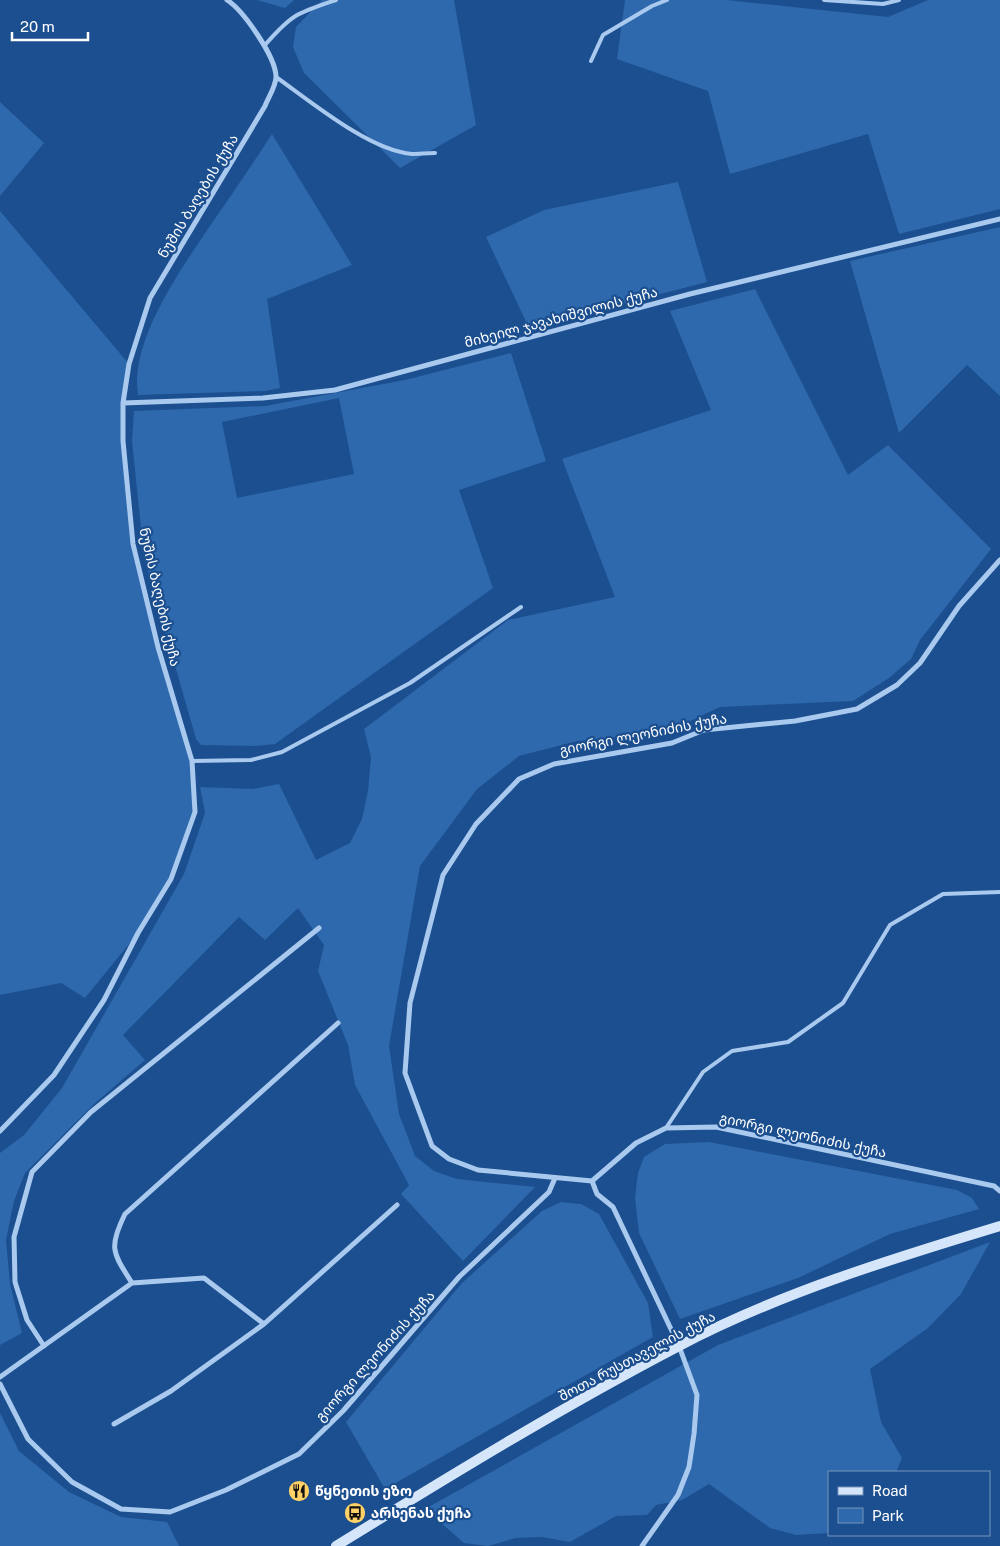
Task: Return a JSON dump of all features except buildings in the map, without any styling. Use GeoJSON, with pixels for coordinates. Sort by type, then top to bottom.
{"type":"FeatureCollection","features":[{"type":"Feature","properties":{"kind":"main road","name":"შოთა რუსთაველის ქუჩა"},"geometry":{"type":"LineString","coordinates":[[336,1546],[450,1476],[679,1346],[752,1312],[849,1274],[1000,1226]]}},
{"type":"Feature","properties":{"kind":"street"},"geometry":{"type":"LineString","coordinates":[[227,0],[236,6],[265,45],[276,77]]}},
{"type":"Feature","properties":{"kind":"street","name":"ნუშის ბაღების ქუჩა"},"geometry":{"type":"LineString","coordinates":[[0,1132],[54,1075],[104,1000],[138,934],[171,879],[195,812],[192,761],[158,647],[133,544],[123,441],[123,403],[129,364],[150,298],[265,106],[276,77]]}},
{"type":"Feature","properties":{"kind":"street","name":"მიხეილ ჯავახიშვილის ქუჩა"},"geometry":{"type":"LineString","coordinates":[[123,403],[263,398],[335,390],[690,294],[1000,219]]}},
{"type":"Feature","properties":{"kind":"street","name":"გიორგი ლეონიძის ქუჩა"},"geometry":{"type":"LineString","coordinates":[[1000,560],[960,606],[920,663],[897,685],[857,708],[795,721],[704,730],[672,743],[554,764],[519,779],[476,824],[443,875],[410,1003],[405,1073],[432,1146],[449,1159],[478,1170],[592,1181],[636,1143],[666,1128],[716,1127],[994,1186],[1000,1191]]}},
{"type":"Feature","properties":{"kind":"street"},"geometry":{"type":"LineString","coordinates":[[44,1346],[27,1320],[15,1282],[14,1237],[32,1172],[91,1112],[319,928]]}},
{"type":"Feature","properties":{"kind":"street"},"geometry":{"type":"LineString","coordinates":[[132,1283],[113,1247],[117,1231],[125,1214],[338,1023]]}},
{"type":"Feature","properties":{"kind":"street","name":"გიორგი ლეონიძის ქუჩა"},"geometry":{"type":"LineString","coordinates":[[0,1384],[2,1393],[28,1439],[72,1482],[121,1509],[170,1512],[226,1490],[299,1454],[343,1411],[459,1277],[549,1192],[555,1178]]}},
{"type":"Feature","properties":{"kind":"street"},"geometry":{"type":"LineString","coordinates":[[592,1181],[597,1194],[613,1207],[679,1346],[697,1395],[690,1458],[678,1495],[642,1546]]}},
{"type":"Feature","properties":{"kind":"street"},"geometry":{"type":"LineString","coordinates":[[114,1424],[171,1391],[264,1324],[397,1204]]}},
{"type":"Feature","properties":{"kind":"street"},"geometry":{"type":"LineString","coordinates":[[0,1377],[132,1283],[204,1278],[264,1324]]}},
{"type":"Feature","properties":{"kind":"lane"},"geometry":{"type":"LineString","coordinates":[[265,45],[284,23],[297,13],[336,0]]}},
{"type":"Feature","properties":{"kind":"lane"},"geometry":{"type":"LineString","coordinates":[[591,61],[603,35],[652,6],[667,0]]}},
{"type":"Feature","properties":{"kind":"lane"},"geometry":{"type":"LineString","coordinates":[[824,0],[883,4],[899,0]]}},
{"type":"Feature","properties":{"kind":"lane"},"geometry":{"type":"LineString","coordinates":[[276,77],[357,133],[388,148],[410,154],[434,153]]}},
{"type":"Feature","properties":{"kind":"lane"},"geometry":{"type":"LineString","coordinates":[[192,761],[251,760],[282,752],[410,683],[521,606]]}},
{"type":"Feature","properties":{"kind":"lane"},"geometry":{"type":"LineString","coordinates":[[666,1128],[703,1072],[732,1051],[788,1042],[843,1003],[890,925],[943,894],[1000,892]]}},
{"type":"Feature","properties":{"kind":"green space"},"geometry":{"type":"Polygon","coordinates":[[[257,0],[294,0],[285,8],[257,0]]]}},
{"type":"Feature","properties":{"kind":"green space"},"geometry":{"type":"Polygon","coordinates":[[[322,0],[454,0],[476,125],[400,168],[304,73],[293,47],[296,27],[322,0]]]}},
{"type":"Feature","properties":{"kind":"green space"},"geometry":{"type":"Polygon","coordinates":[[[625,0],[727,0],[888,17],[928,0],[1000,0],[1000,209],[899,234],[868,134],[730,174],[708,91],[617,59],[625,0]]]}},
{"type":"Feature","properties":{"kind":"green space"},"geometry":{"type":"Polygon","coordinates":[[[0,102],[44,143],[0,196],[0,102]]]}},
{"type":"Feature","properties":{"kind":"green space"},"geometry":{"type":"Polygon","coordinates":[[[272,134],[352,265],[267,299],[280,388],[265,391],[138,395],[137,373],[142,350],[161,303],[188,258],[272,134]]]}},
{"type":"Feature","properties":{"kind":"green space"},"geometry":{"type":"Polygon","coordinates":[[[678,182],[707,282],[529,328],[486,237],[544,210],[678,182]]]}},
{"type":"Feature","properties":{"kind":"green space"},"geometry":{"type":"Polygon","coordinates":[[[0,211],[129,364],[123,403],[123,441],[133,544],[158,647],[192,761],[195,812],[171,879],[138,933],[85,998],[61,983],[0,995],[0,211]]]}},
{"type":"Feature","properties":{"kind":"green space"},"geometry":{"type":"Polygon","coordinates":[[[1000,227],[1000,396],[967,365],[899,433],[850,261],[1000,227]]]}},
{"type":"Feature","properties":{"kind":"green space"},"geometry":{"type":"Polygon","coordinates":[[[755,289],[848,475],[888,445],[991,549],[920,640],[911,659],[889,678],[853,701],[720,707],[667,732],[577,741],[519,756],[477,789],[420,866],[389,1046],[399,1114],[415,1156],[434,1171],[457,1179],[535,1187],[463,1261],[401,1194],[409,1185],[355,1085],[348,1045],[318,971],[324,945],[298,908],[265,940],[239,917],[123,1035],[145,1060],[94,1104],[25,1173],[14,1201],[6,1240],[10,1284],[22,1333],[0,1345],[0,1153],[24,1135],[62,1088],[184,874],[205,813],[200,787],[253,789],[279,784],[316,860],[350,843],[362,819],[368,791],[371,757],[364,729],[508,620],[615,597],[562,459],[711,410],[670,311],[755,289]]]}},
{"type":"Feature","properties":{"kind":"green space"},"geometry":{"type":"Polygon","coordinates":[[[511,353],[546,461],[459,490],[493,588],[275,744],[256,746],[201,745],[196,739],[144,557],[132,441],[134,411],[265,406],[405,380],[511,353]],[[339,398],[222,422],[237,498],[354,474],[339,398]]]}},
{"type":"Feature","properties":{"kind":"green space"},"geometry":{"type":"Polygon","coordinates":[[[709,1142],[957,1190],[972,1198],[979,1209],[890,1234],[798,1278],[680,1319],[639,1233],[635,1198],[638,1173],[644,1157],[665,1144],[709,1142]]]}},
{"type":"Feature","properties":{"kind":"green space"},"geometry":{"type":"Polygon","coordinates":[[[561,1202],[581,1204],[599,1214],[648,1303],[653,1337],[385,1489],[346,1422],[462,1283],[542,1211],[561,1202]]]}},
{"type":"Feature","properties":{"kind":"green space"},"geometry":{"type":"Polygon","coordinates":[[[990,1242],[961,1294],[928,1328],[870,1369],[881,1422],[902,1458],[896,1471],[828,1471],[828,1533],[796,1535],[770,1528],[709,1484],[682,1500],[656,1505],[647,1515],[616,1516],[570,1542],[542,1537],[516,1538],[488,1546],[464,1543],[425,1509],[718,1345],[990,1242]]]}},
{"type":"Feature","properties":{"kind":"green space"},"geometry":{"type":"Polygon","coordinates":[[[0,1413],[19,1451],[69,1492],[121,1517],[167,1522],[179,1546],[0,1546],[0,1413]]]}},
{"type":"Feature","properties":{"kind":"place","name":"წყნეთის ეზო"},"geometry":{"type":"Point","coordinates":[299,1491]}},
{"type":"Feature","properties":{"kind":"place","name":"არსენას ქუჩა"},"geometry":{"type":"Point","coordinates":[355,1513]}}]}
